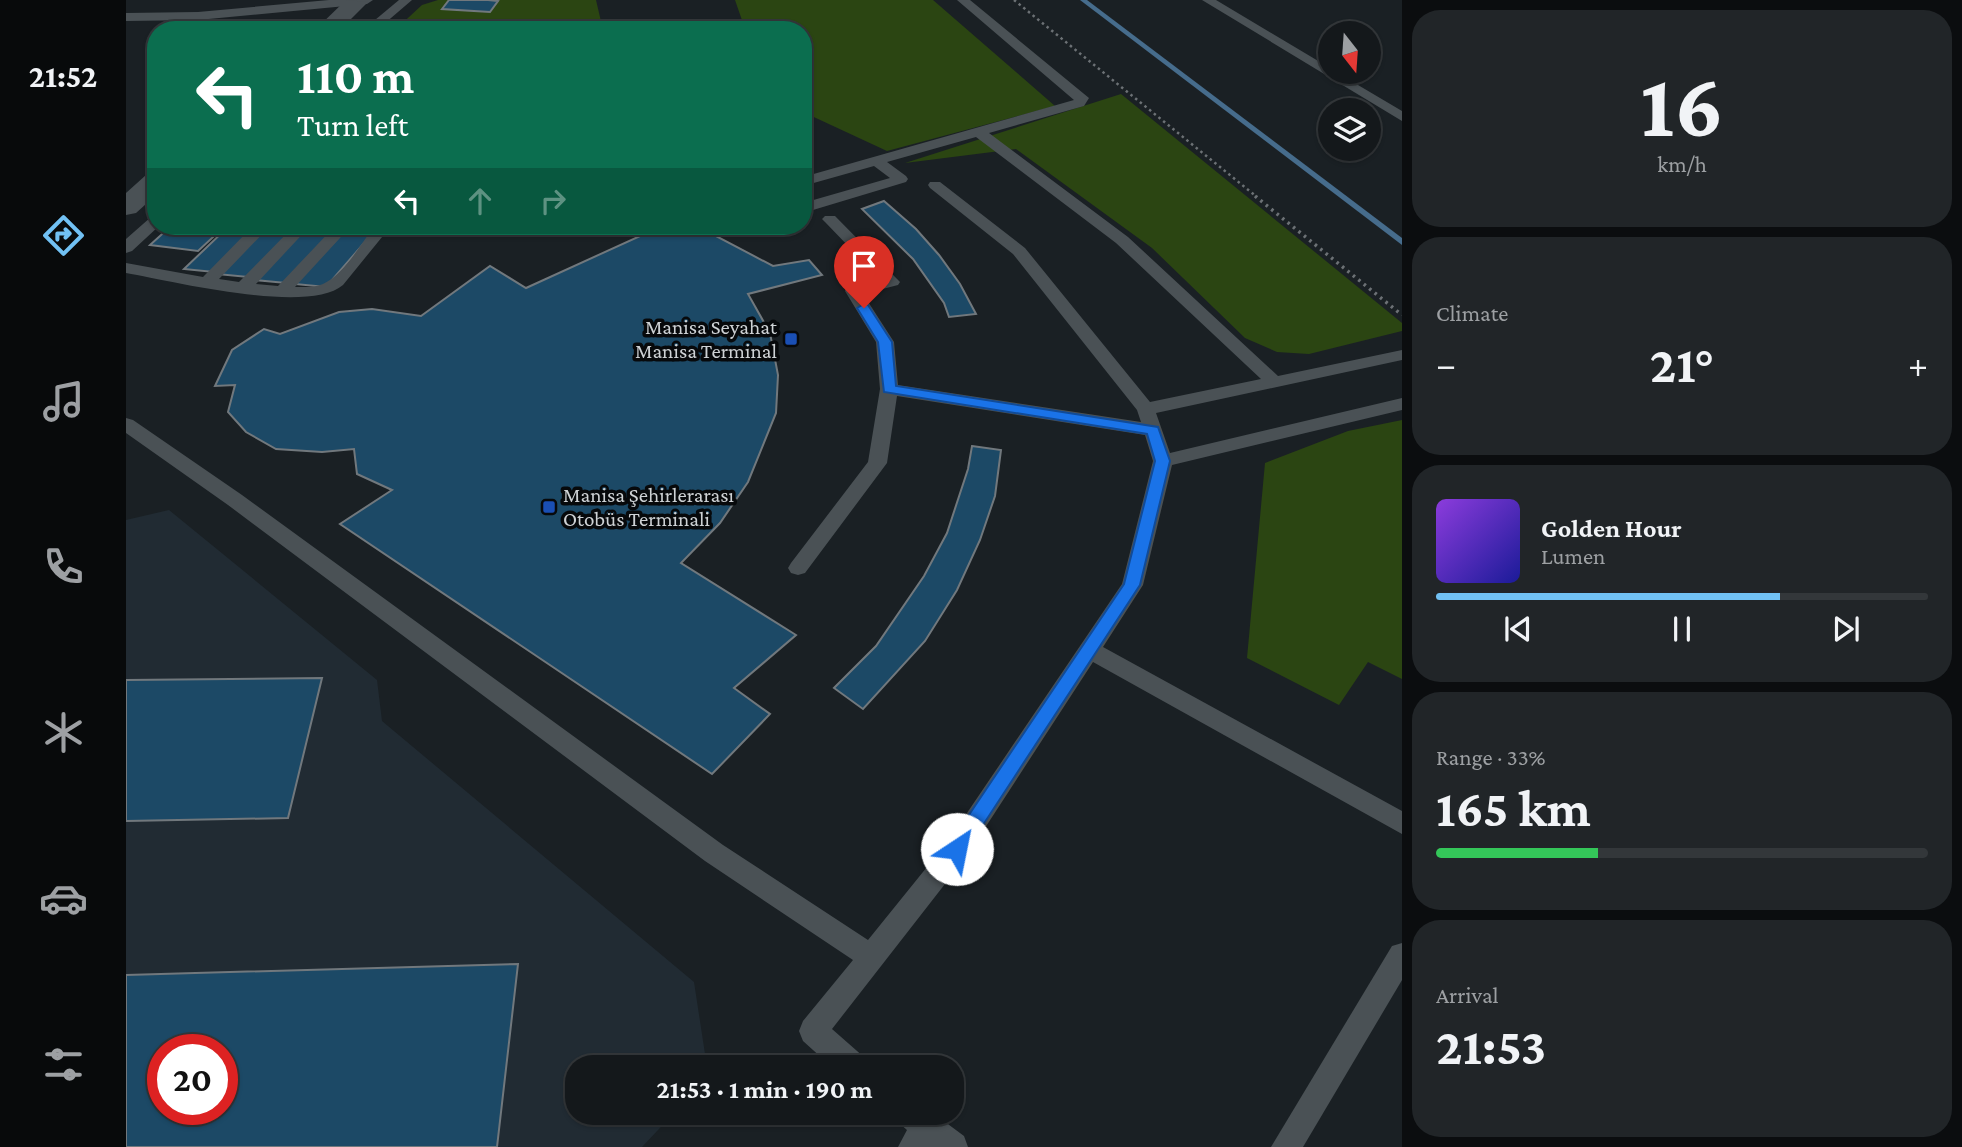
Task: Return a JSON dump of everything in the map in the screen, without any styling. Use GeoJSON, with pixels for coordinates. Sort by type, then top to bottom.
{"type":"FeatureCollection","features":[{"type":"Feature","properties":{"kind":"street"},"geometry":{"type":"LineString","coordinates":[[337,21],[362,1]]}},
{"type":"Feature","properties":{"kind":"street"},"geometry":{"type":"LineString","coordinates":[[126,207],[147,189]]}},
{"type":"Feature","properties":{"kind":"lane"},"geometry":{"type":"LineString","coordinates":[[380,21],[406,0]]}},
{"type":"Feature","properties":{"kind":"lane"},"geometry":{"type":"LineString","coordinates":[[812,179],[1079,103],[1082,98],[962,0]]}},
{"type":"Feature","properties":{"kind":"lane"},"geometry":{"type":"LineString","coordinates":[[1208,0],[1402,117]]}},
{"type":"Feature","properties":{"kind":"lane"},"geometry":{"type":"LineString","coordinates":[[126,17],[198,16],[362,1]]}},
{"type":"Feature","properties":{"kind":"lane"},"geometry":{"type":"LineString","coordinates":[[979,132],[1122,240],[1274,382]]}},
{"type":"Feature","properties":{"kind":"lane"},"geometry":{"type":"LineString","coordinates":[[812,205],[901,179],[876,161]]}},
{"type":"Feature","properties":{"kind":"lane"},"geometry":{"type":"LineString","coordinates":[[840,1055],[813,1031],[957,849],[1132,585],[1163,461],[1146,409],[1019,251],[935,185]]}},
{"type":"Feature","properties":{"kind":"lane"},"geometry":{"type":"LineString","coordinates":[[798,568],[877,463],[889,389],[885,342],[853,291],[892,282],[830,219]]}},
{"type":"Feature","properties":{"kind":"lane"},"geometry":{"type":"LineString","coordinates":[[126,248],[147,228]]}},
{"type":"Feature","properties":{"kind":"lane"},"geometry":{"type":"LineString","coordinates":[[208,281],[253,235]]}},
{"type":"Feature","properties":{"kind":"lane"},"geometry":{"type":"LineString","coordinates":[[244,287],[293,235]]}},
{"type":"Feature","properties":{"kind":"lane"},"geometry":{"type":"LineString","coordinates":[[282,292],[335,235]]}},
{"type":"Feature","properties":{"kind":"lane"},"geometry":{"type":"LineString","coordinates":[[126,268],[244,287],[313,294],[331,288],[375,235]]}},
{"type":"Feature","properties":{"kind":"lane"},"geometry":{"type":"LineString","coordinates":[[1146,409],[1402,355]]}},
{"type":"Feature","properties":{"kind":"lane"},"geometry":{"type":"LineString","coordinates":[[889,389],[1153,430]]}},
{"type":"Feature","properties":{"kind":"lane"},"geometry":{"type":"LineString","coordinates":[[1163,461],[1402,404]]}},
{"type":"Feature","properties":{"kind":"lane"},"geometry":{"type":"LineString","coordinates":[[126,424],[235,500],[714,853],[871,957]]}},
{"type":"Feature","properties":{"kind":"lane"},"geometry":{"type":"LineString","coordinates":[[1089,650],[1402,823]]}},
{"type":"Feature","properties":{"kind":"lane"},"geometry":{"type":"LineString","coordinates":[[1286,1147],[1402,955]]}},
{"type":"Feature","properties":{"kind":"lane"},"geometry":{"type":"LineString","coordinates":[[916,1130],[953,1147]]}},
{"type":"Feature","properties":{"kind":"path"},"geometry":{"type":"LineString","coordinates":[[1014,0],[1402,315]]}},
{"type":"Feature","properties":{"kind":"shaded area"},"geometry":{"type":"Polygon","coordinates":[[[169,510],[377,680],[382,721],[694,982],[705,1055],[565,1055],[565,1125],[663,1125],[642,1147],[126,1147],[126,520],[169,510]]]}},
{"type":"Feature","properties":{"kind":"green space"},"geometry":{"type":"Polygon","coordinates":[[[438,0],[596,0],[601,21],[405,21],[422,5],[438,0]]]}},
{"type":"Feature","properties":{"kind":"green space"},"geometry":{"type":"Polygon","coordinates":[[[735,0],[933,0],[1055,106],[887,151],[812,116],[812,21],[742,21],[735,0]]]}},
{"type":"Feature","properties":{"kind":"green space"},"geometry":{"type":"Polygon","coordinates":[[[1121,94],[1402,323],[1402,331],[1309,354],[1277,352],[1245,338],[1152,248],[1016,149],[905,163],[1121,94]]]}},
{"type":"Feature","properties":{"kind":"green space"},"geometry":{"type":"Polygon","coordinates":[[[1402,420],[1402,679],[1368,662],[1339,705],[1247,658],[1265,463],[1348,431],[1402,420]]]}},
{"type":"Feature","properties":{"kind":"building"},"geometry":{"type":"Polygon","coordinates":[[[449,0],[498,1],[490,12],[442,9],[449,0]]]}},
{"type":"Feature","properties":{"kind":"building"},"geometry":{"type":"Polygon","coordinates":[[[884,201],[916,229],[939,255],[960,284],[976,314],[949,317],[944,303],[913,259],[862,209],[884,201]]]}},
{"type":"Feature","properties":{"kind":"building"},"geometry":{"type":"Polygon","coordinates":[[[161,235],[215,235],[198,251],[150,245],[161,235]]]}},
{"type":"Feature","properties":{"kind":"building"},"geometry":{"type":"Polygon","coordinates":[[[220,235],[250,235],[214,272],[184,269],[220,235]]]}},
{"type":"Feature","properties":{"kind":"building"},"geometry":{"type":"Polygon","coordinates":[[[257,235],[288,235],[248,277],[217,274],[257,235]]]}},
{"type":"Feature","properties":{"kind":"building"},"geometry":{"type":"Polygon","coordinates":[[[298,235],[329,235],[286,283],[255,280],[298,235]]]}},
{"type":"Feature","properties":{"kind":"building"},"geometry":{"type":"Polygon","coordinates":[[[341,235],[371,235],[326,287],[295,284],[341,235]]]}},
{"type":"Feature","properties":{"kind":"building","name":"Manisa Şehirlerarası Otobüs Terminali"},"geometry":{"type":"Polygon","coordinates":[[[642,235],[714,235],[773,266],[809,260],[822,275],[748,294],[770,333],[778,375],[776,413],[748,482],[720,523],[681,563],[796,635],[734,688],[770,714],[712,774],[340,524],[392,490],[357,474],[354,449],[322,452],[276,449],[246,432],[228,412],[235,385],[215,386],[232,350],[264,329],[280,334],[339,312],[372,309],[421,316],[490,266],[526,288],[642,235]]]}},
{"type":"Feature","properties":{"kind":"building"},"geometry":{"type":"Polygon","coordinates":[[[972,446],[1001,450],[995,496],[980,540],[957,590],[925,641],[863,709],[834,688],[876,646],[924,576],[947,533],[968,469],[972,446]]]}},
{"type":"Feature","properties":{"kind":"building"},"geometry":{"type":"Polygon","coordinates":[[[322,678],[288,818],[126,821],[126,680],[322,678]]]}},
{"type":"Feature","properties":{"kind":"building"},"geometry":{"type":"Polygon","coordinates":[[[518,964],[497,1147],[126,1147],[126,975],[518,964]]]}},
{"type":"Feature","properties":{"kind":"waterway"},"geometry":{"type":"LineString","coordinates":[[1083,0],[1402,242]]}},
{"type":"Feature","properties":{"kind":"place","name":"Manisa Seyahat Manisa Terminal"},"geometry":{"type":"Point","coordinates":[791,339]}},
{"type":"Feature","properties":{"kind":"place","name":"Manisa Şehirlerarası Otobüs Terminali"},"geometry":{"type":"Point","coordinates":[549,507]}},
{"type":"Feature","properties":{"kind":"route"},"geometry":{"type":"LineString","coordinates":[[864,308],[885,342],[889,389],[1153,430],[1163,461],[1132,585],[957,849]]}}]}
